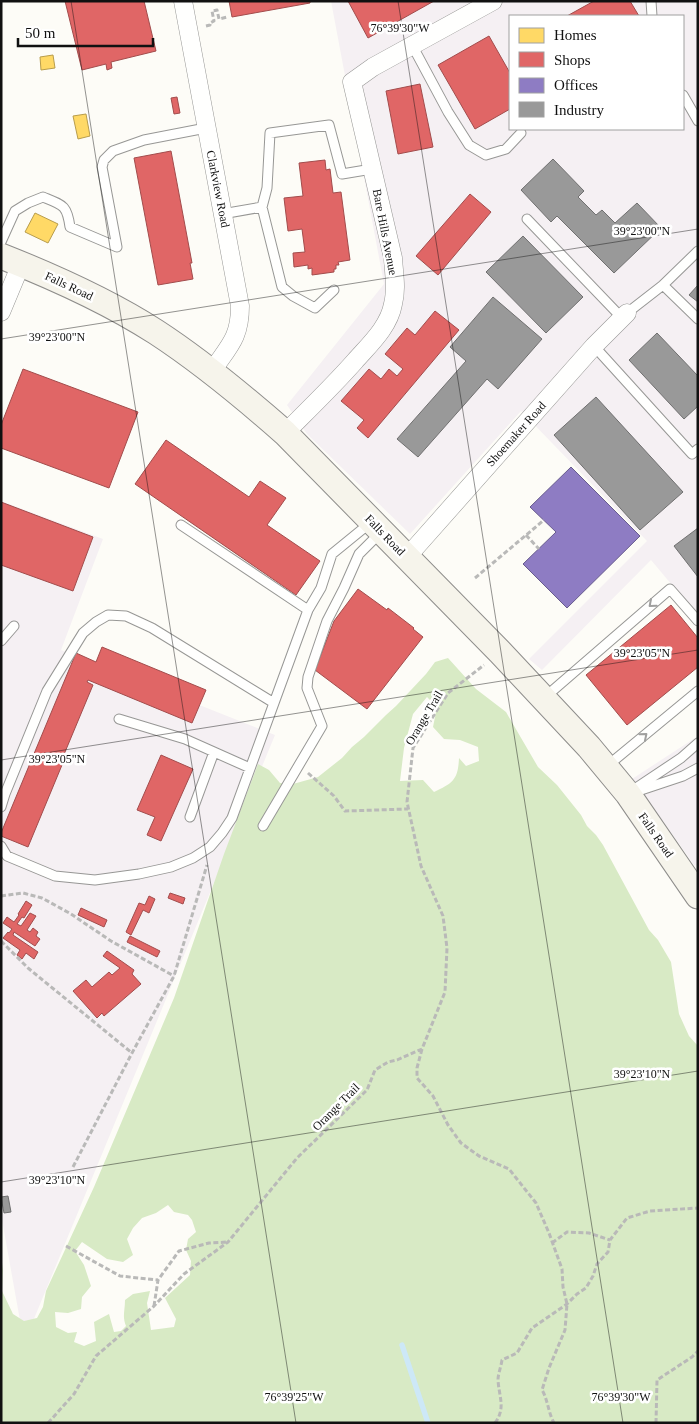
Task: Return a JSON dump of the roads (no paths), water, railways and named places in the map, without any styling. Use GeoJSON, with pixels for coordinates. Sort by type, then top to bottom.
{"type":"FeatureCollection","features":[{"type":"Feature","properties":{"kind":"main road","name":"Falls Road"},"geometry":{"type":"LineString","coordinates":[[11,260],[83,292],[154,331],[212,371],[285,433],[500,652],[606,767],[628,794],[698,896]]}},
{"type":"Feature","properties":{"kind":"street","name":"Clarkview Road"},"geometry":{"type":"LineString","coordinates":[[183,1],[238,294],[240,318],[236,335],[212,371]]}},
{"type":"Feature","properties":{"kind":"street"},"geometry":{"type":"LineString","coordinates":[[412,46],[493,1]]}},
{"type":"Feature","properties":{"kind":"street","name":"Bare Hills Avenue"},"geometry":{"type":"LineString","coordinates":[[285,433],[375,338],[388,318],[393,306],[395,288],[393,258],[352,82],[373,67],[412,46]]}},
{"type":"Feature","properties":{"kind":"street"},"geometry":{"type":"LineString","coordinates":[[1,312],[11,260]]}},
{"type":"Feature","properties":{"kind":"street","name":"Shoemaker Road"},"geometry":{"type":"LineString","coordinates":[[407,557],[594,346],[624,316]]}},
{"type":"Feature","properties":{"kind":"lane"},"geometry":{"type":"LineString","coordinates":[[651,1],[652,15]]}},
{"type":"Feature","properties":{"kind":"lane"},"geometry":{"type":"LineString","coordinates":[[412,46],[448,112],[469,145],[486,155],[506,148],[521,132]]}},
{"type":"Feature","properties":{"kind":"lane"},"geometry":{"type":"LineString","coordinates":[[684,97],[698,121]]}},
{"type":"Feature","properties":{"kind":"lane"},"geometry":{"type":"LineString","coordinates":[[334,290],[315,308],[293,296],[282,287],[262,207],[267,188],[270,133],[329,125],[342,174],[372,169]]}},
{"type":"Feature","properties":{"kind":"lane"},"geometry":{"type":"LineString","coordinates":[[1,242],[15,211],[43,197],[60,204],[68,213],[70,227],[117,247],[102,167],[104,160],[113,151],[144,140],[206,128]]}},
{"type":"Feature","properties":{"kind":"lane"},"geometry":{"type":"LineString","coordinates":[[222,214],[262,207]]}},
{"type":"Feature","properties":{"kind":"lane"},"geometry":{"type":"LineString","coordinates":[[527,219],[624,316],[663,285],[698,252]]}},
{"type":"Feature","properties":{"kind":"lane"},"geometry":{"type":"LineString","coordinates":[[663,285],[698,319]]}},
{"type":"Feature","properties":{"kind":"lane"},"geometry":{"type":"LineString","coordinates":[[594,346],[692,454],[698,449]]}},
{"type":"Feature","properties":{"kind":"lane"},"geometry":{"type":"LineString","coordinates":[[181,524],[308,610]]}},
{"type":"Feature","properties":{"kind":"lane"},"geometry":{"type":"LineString","coordinates":[[1,846],[7,856],[55,876],[95,880],[139,874],[171,867],[193,858],[210,847],[232,818],[308,610],[321,588],[332,554],[377,526]]}},
{"type":"Feature","properties":{"kind":"lane"},"geometry":{"type":"LineString","coordinates":[[263,826],[322,726],[307,688],[308,677],[327,621],[359,554],[377,526]]}},
{"type":"Feature","properties":{"kind":"lane"},"geometry":{"type":"LineString","coordinates":[[543,698],[670,589],[698,621]]}},
{"type":"Feature","properties":{"kind":"lane"},"geometry":{"type":"LineString","coordinates":[[1,807],[47,691],[83,633],[108,615],[126,616],[152,628],[274,703]]}},
{"type":"Feature","properties":{"kind":"lane"},"geometry":{"type":"LineString","coordinates":[[1,641],[14,626]]}},
{"type":"Feature","properties":{"kind":"lane"},"geometry":{"type":"LineString","coordinates":[[606,767],[698,691]]}},
{"type":"Feature","properties":{"kind":"lane"},"geometry":{"type":"LineString","coordinates":[[119,719],[185,739],[250,768]]}},
{"type":"Feature","properties":{"kind":"lane"},"geometry":{"type":"LineString","coordinates":[[628,794],[680,758],[698,743]]}},
{"type":"Feature","properties":{"kind":"lane"},"geometry":{"type":"LineString","coordinates":[[190,817],[214,752]]}},
{"type":"Feature","properties":{"kind":"lane"},"geometry":{"type":"LineString","coordinates":[[628,794],[683,776],[698,768]]}},
{"type":"Feature","properties":{"kind":"waterway"},"geometry":{"type":"LineString","coordinates":[[402,1345],[428,1423]]}}]}
